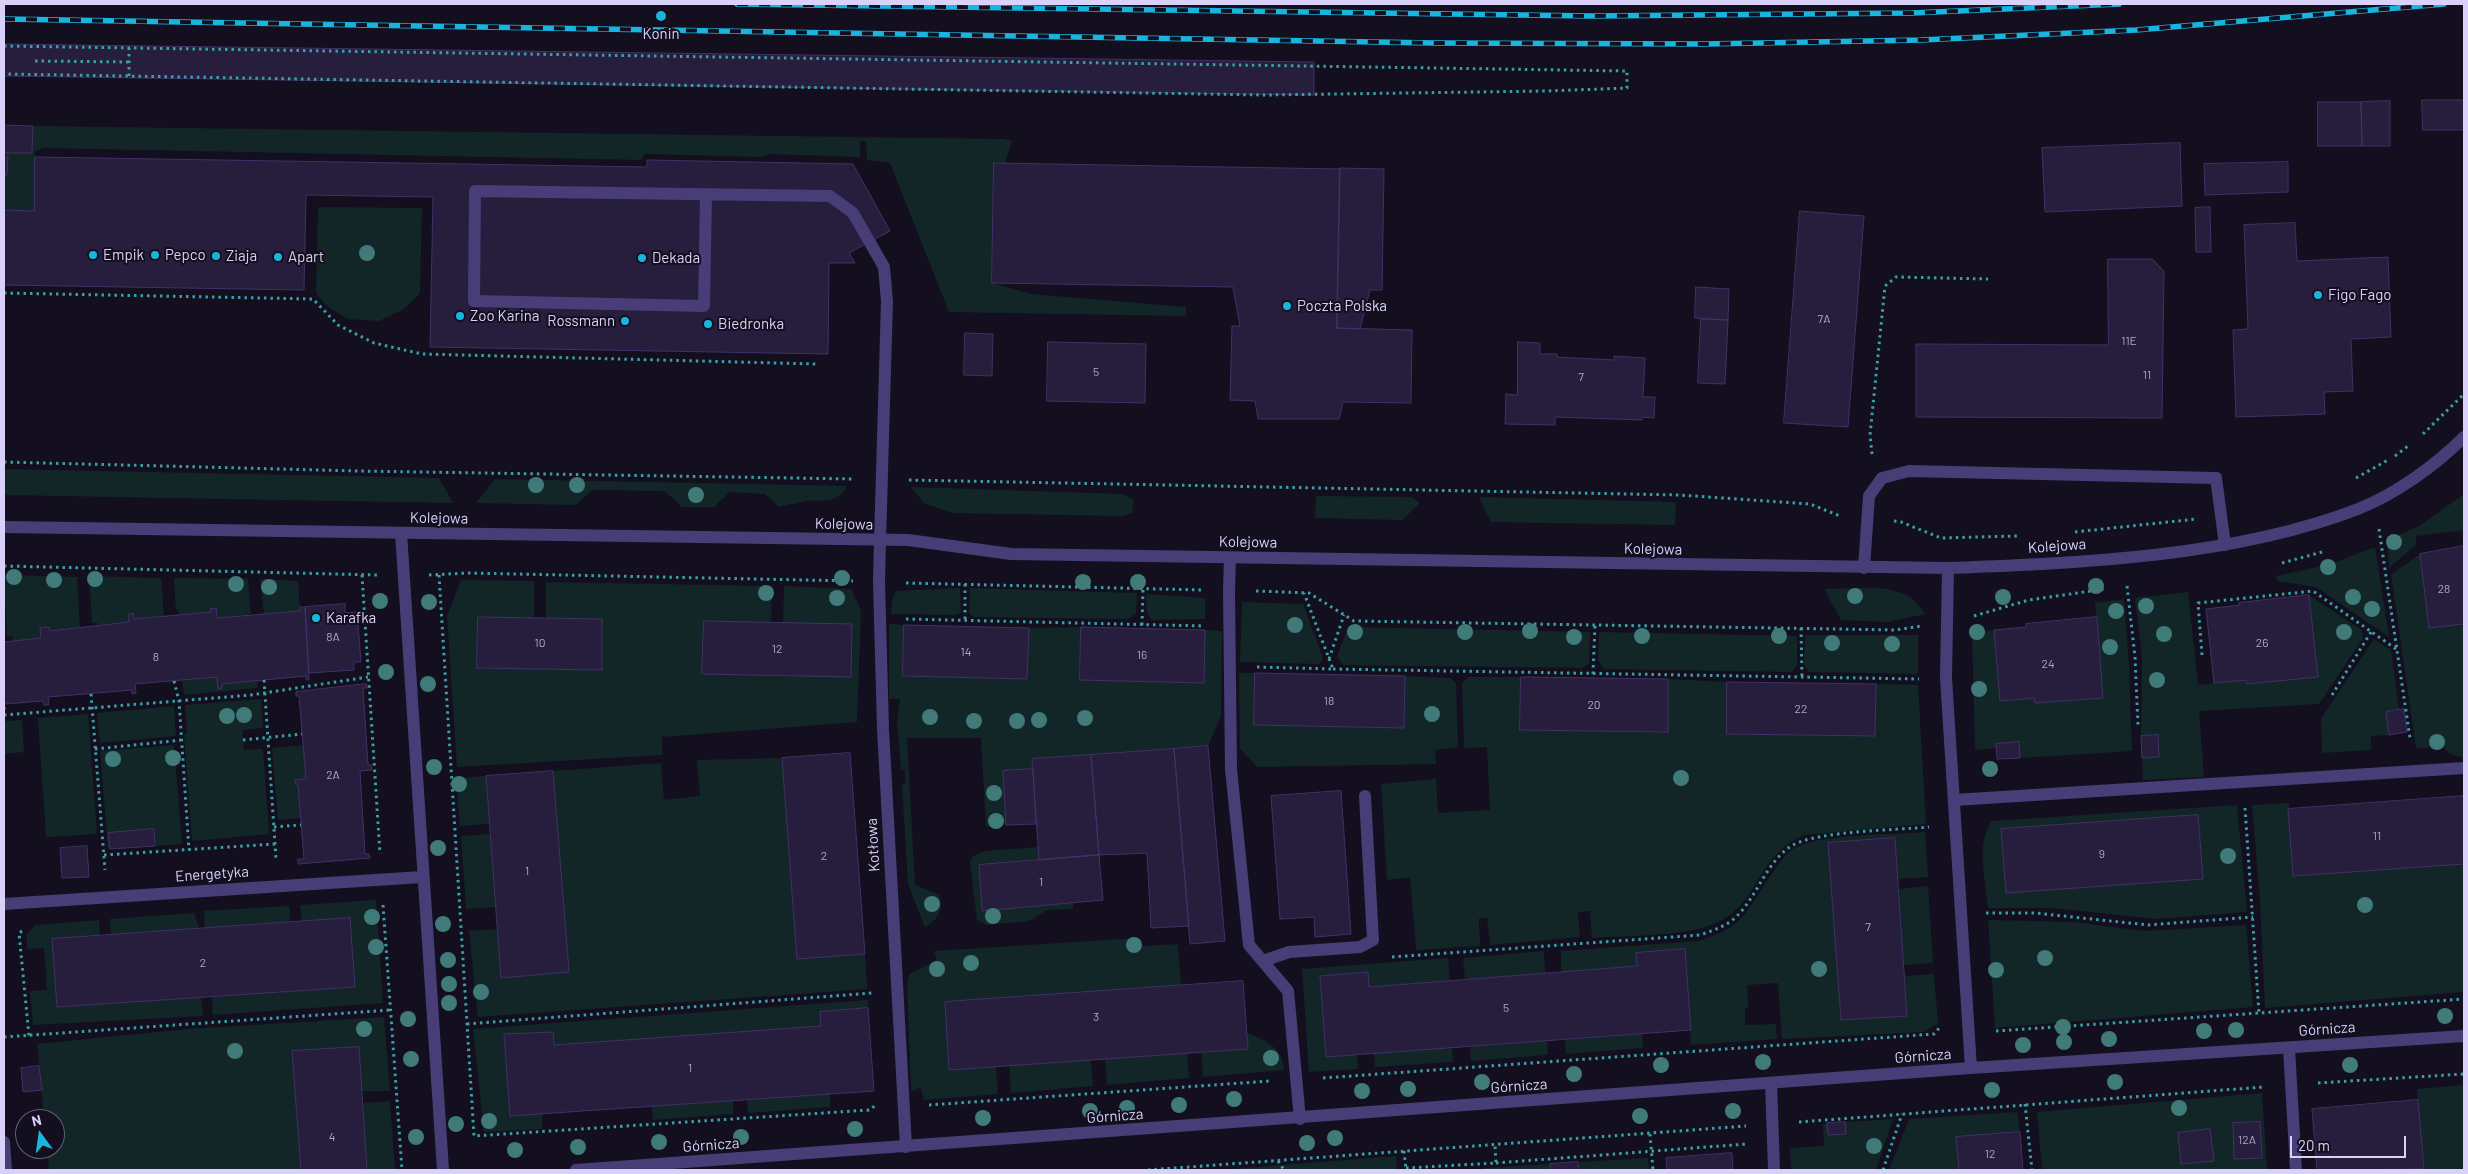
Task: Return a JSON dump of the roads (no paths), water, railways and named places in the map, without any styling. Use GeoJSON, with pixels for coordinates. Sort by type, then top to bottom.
{"type":"FeatureCollection","features":[{"type":"Feature","properties":{"kind":"street","name":"Kotłowa"},"geometry":{"type":"LineString","coordinates":[[706,195],[704,306],[474,301],[476,191],[830,196],[853,213],[884,267],[887,301],[879,582],[883,729],[906,1147]]}},
{"type":"Feature","properties":{"kind":"street","name":"Kolejowa"},"geometry":{"type":"LineString","coordinates":[[4,527],[908,540],[1011,554],[1948,568],[2048,564],[2225,545],[2284,533],[2360,508],[2407,483],[2447,454],[2464,437]]}},
{"type":"Feature","properties":{"kind":"street"},"geometry":{"type":"LineString","coordinates":[[1864,568],[1869,496],[1882,478],[1909,472],[2216,478],[2225,545]]}},
{"type":"Feature","properties":{"kind":"street"},"geometry":{"type":"LineString","coordinates":[[401,533],[422,877],[443,1170]]}},
{"type":"Feature","properties":{"kind":"street"},"geometry":{"type":"LineString","coordinates":[[1230,558],[1231,769],[1250,945],[1288,992],[1300,1118]]}},
{"type":"Feature","properties":{"kind":"street"},"geometry":{"type":"LineString","coordinates":[[1948,568],[1946,678],[1971,1068]]}},
{"type":"Feature","properties":{"kind":"street"},"geometry":{"type":"LineString","coordinates":[[1954,800],[2464,768]]}},
{"type":"Feature","properties":{"kind":"street"},"geometry":{"type":"LineString","coordinates":[[1263,961],[1289,952],[1360,947],[1374,940],[1365,796]]}},
{"type":"Feature","properties":{"kind":"street","name":"Energetyka"},"geometry":{"type":"LineString","coordinates":[[4,904],[422,877]]}},
{"type":"Feature","properties":{"kind":"street","name":"Górnicza"},"geometry":{"type":"LineString","coordinates":[[576,1170],[1971,1068],[2464,1036]]}},
{"type":"Feature","properties":{"kind":"street"},"geometry":{"type":"LineString","coordinates":[[2288,1048],[2296,1170]]}},
{"type":"Feature","properties":{"kind":"street"},"geometry":{"type":"LineString","coordinates":[[1771,1083],[1774,1170]]}},
{"type":"Feature","properties":{"kind":"street"},"geometry":{"type":"LineString","coordinates":[[4,1142],[6,1170]]}},
{"type":"Feature","properties":{"kind":"railway"},"geometry":{"type":"LineString","coordinates":[[737,4],[1592,16],[1912,13],[2119,4]]}},
{"type":"Feature","properties":{"kind":"railway"},"geometry":{"type":"LineString","coordinates":[[4,19],[1435,43],[1705,44],[1921,40],[2136,30],[2444,4]]}},
{"type":"Feature","properties":{"kind":"place","name":"Konin"},"geometry":{"type":"Point","coordinates":[661,16]}},
{"type":"Feature","properties":{"kind":"place","name":"Empik"},"geometry":{"type":"Point","coordinates":[93,255]}},
{"type":"Feature","properties":{"kind":"place","name":"Pepco"},"geometry":{"type":"Point","coordinates":[155,255]}},
{"type":"Feature","properties":{"kind":"place","name":"Ziaja"},"geometry":{"type":"Point","coordinates":[216,256]}},
{"type":"Feature","properties":{"kind":"place","name":"Apart"},"geometry":{"type":"Point","coordinates":[278,257]}},
{"type":"Feature","properties":{"kind":"place","name":"Dekada"},"geometry":{"type":"Point","coordinates":[642,258]}},
{"type":"Feature","properties":{"kind":"place","name":"Figo Fago"},"geometry":{"type":"Point","coordinates":[2318,295]}},
{"type":"Feature","properties":{"kind":"place","name":"Poczta Polska"},"geometry":{"type":"Point","coordinates":[1287,306]}},
{"type":"Feature","properties":{"kind":"place","name":"Zoo Karina"},"geometry":{"type":"Point","coordinates":[460,316]}},
{"type":"Feature","properties":{"kind":"place","name":"Rossmann"},"geometry":{"type":"Point","coordinates":[625,321]}},
{"type":"Feature","properties":{"kind":"place","name":"Biedronka"},"geometry":{"type":"Point","coordinates":[708,324]}},
{"type":"Feature","properties":{"kind":"place","name":"Karafka"},"geometry":{"type":"Point","coordinates":[316,618]}}]}
